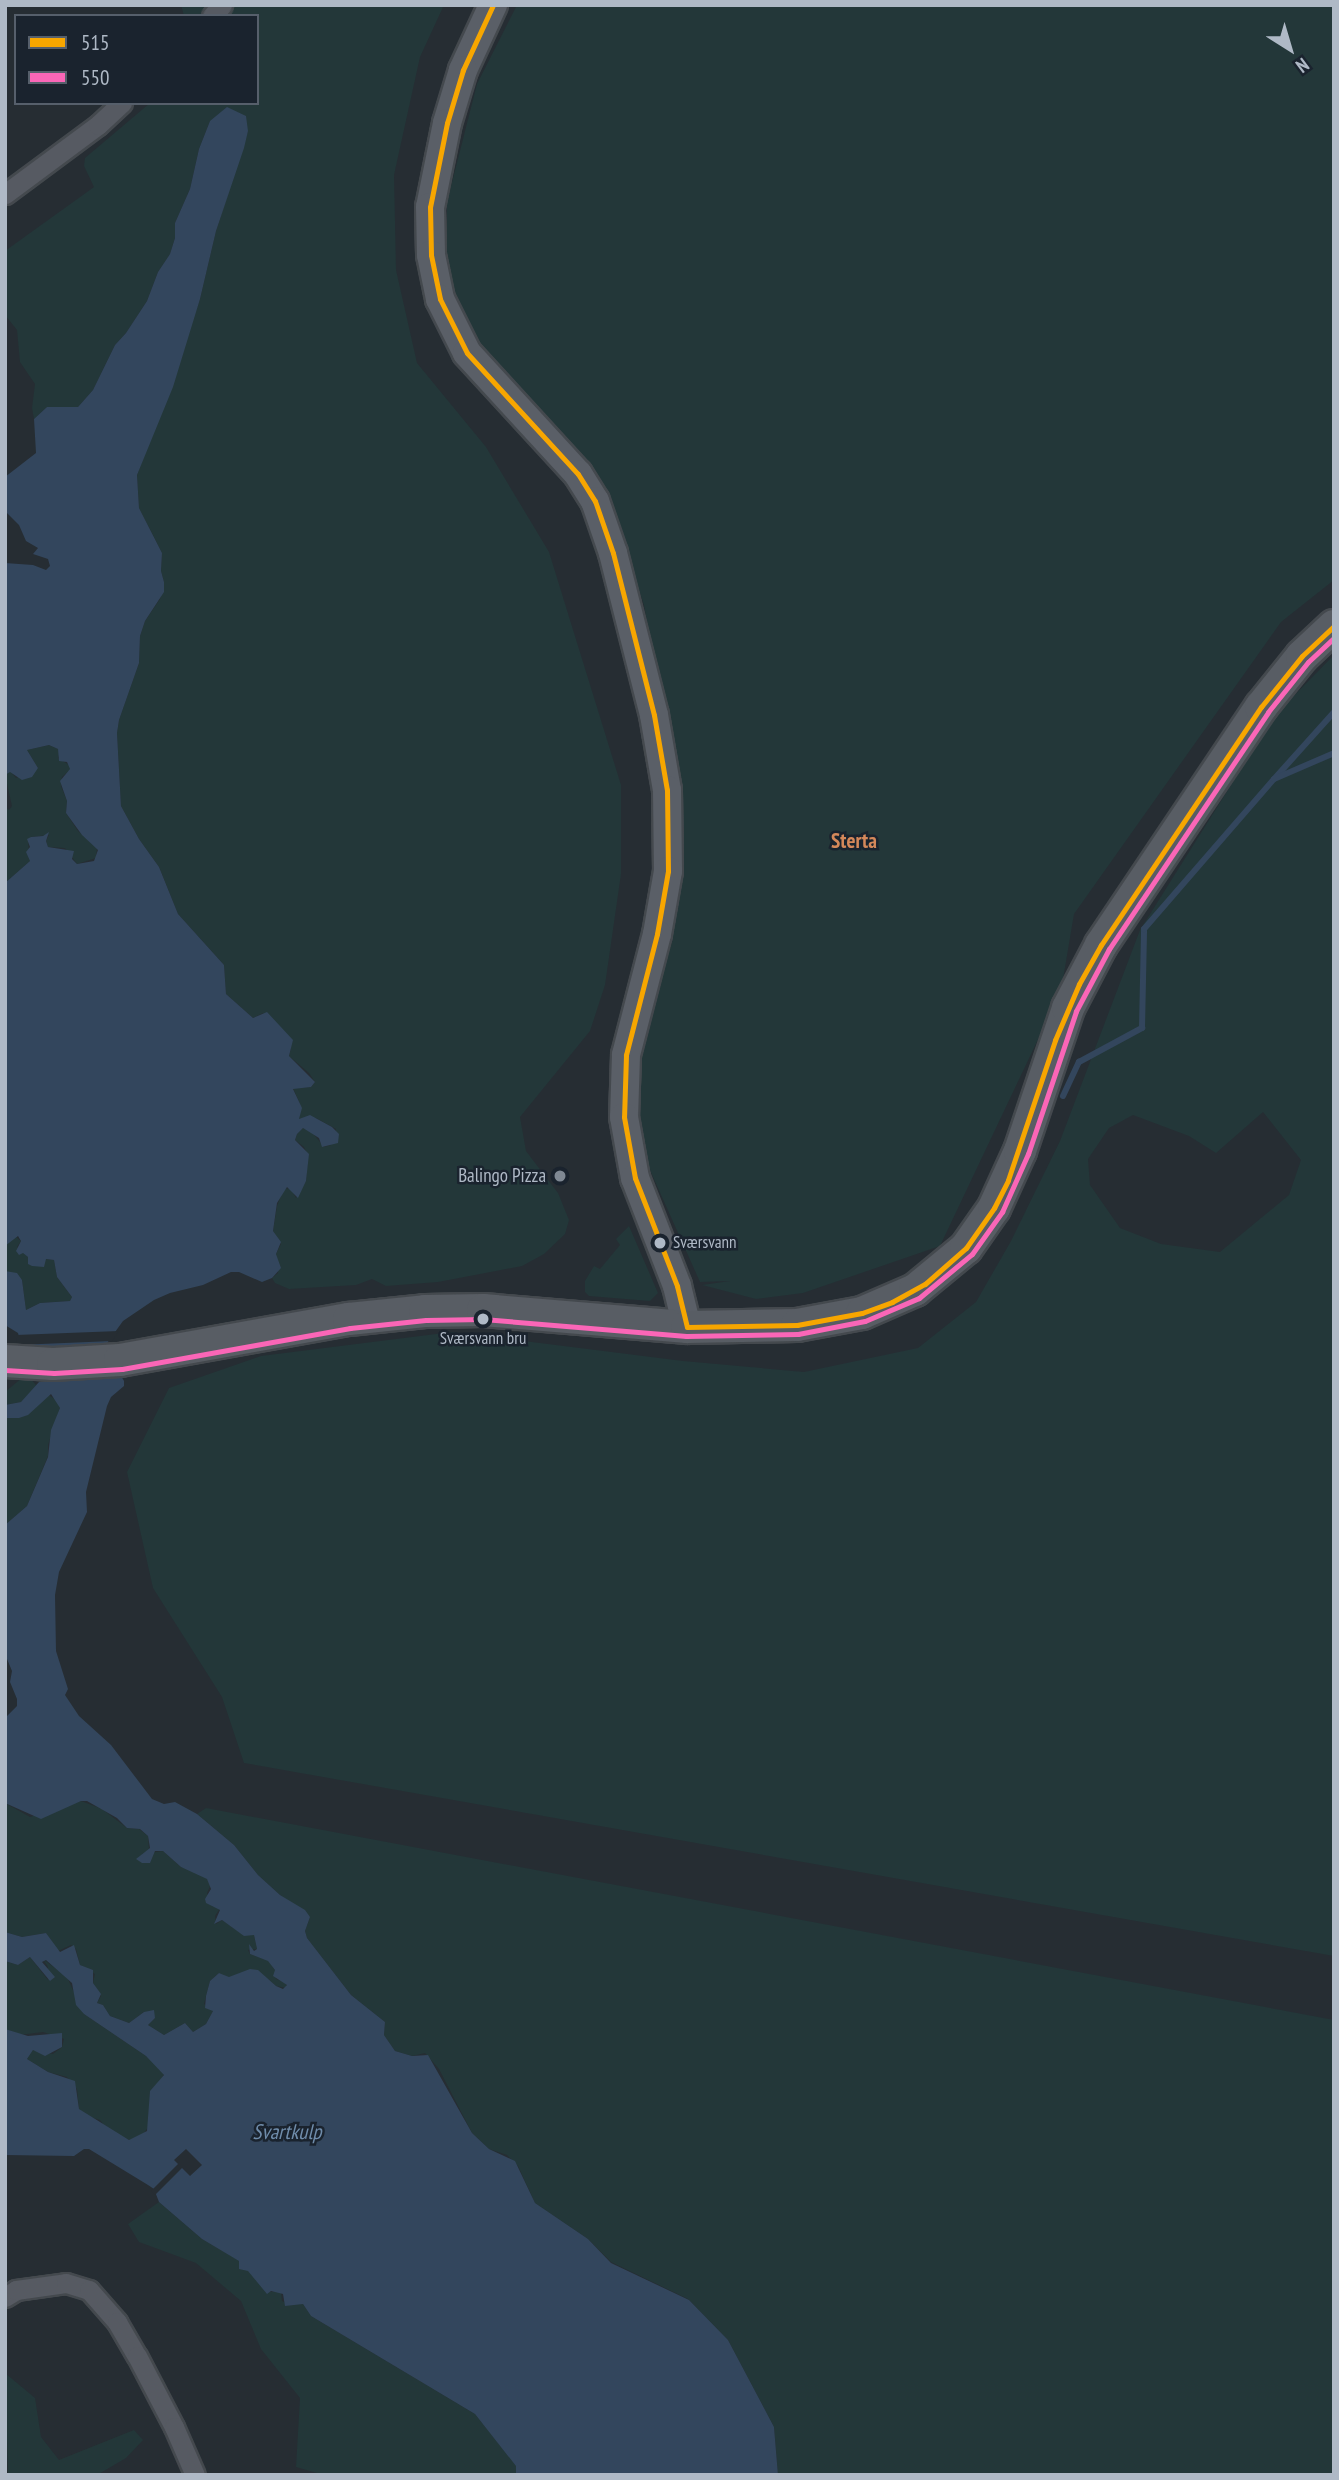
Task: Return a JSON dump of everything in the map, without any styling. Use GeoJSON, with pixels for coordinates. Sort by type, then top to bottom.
{"type":"FeatureCollection","features":[{"type":"Feature","properties":{"kind":"main road"},"geometry":{"type":"LineString","coordinates":[[493,5],[463,70],[441,145],[430,207],[430,255],[440,299],[467,353],[578,474],[596,500],[613,553],[654,715],[667,790],[668,871],[657,934],[626,1055],[625,1117],[635,1178],[677,1286],[687,1327]]}},
{"type":"Feature","properties":{"kind":"main road"},"geometry":{"type":"LineString","coordinates":[[5,1361],[95,1362],[349,1319],[425,1311],[483,1310],[687,1327],[797,1325],[862,1313],[892,1302],[925,1284],[966,1248],[994,1208],[1008,1181],[1055,1040],[1079,984],[1101,945],[1266,700],[1302,656],[1334,626]]}},
{"type":"Feature","properties":{"kind":"street"},"geometry":{"type":"LineString","coordinates":[[5,194],[98,125],[120,105]]}},
{"type":"Feature","properties":{"kind":"street"},"geometry":{"type":"LineString","coordinates":[[5,2297],[16,2290],[66,2283],[89,2290],[117,2322],[137,2356],[174,2427],[195,2475]]}},
{"type":"Feature","properties":{"kind":"green space"},"geometry":{"type":"Polygon","coordinates":[[[181,5],[444,5],[420,57],[394,175],[396,270],[417,363],[486,447],[549,552],[621,785],[621,874],[605,985],[590,1031],[520,1117],[526,1151],[558,1193],[569,1220],[565,1234],[544,1254],[522,1266],[438,1282],[386,1286],[372,1279],[356,1285],[289,1289],[275,1283],[272,1278],[278,1273],[276,1254],[281,1244],[273,1231],[277,1206],[284,1188],[291,1189],[296,1198],[306,1181],[308,1156],[304,1147],[295,1140],[297,1134],[303,1128],[311,1131],[324,1147],[331,1145],[336,1129],[316,1118],[299,1119],[300,1104],[293,1088],[311,1087],[315,1082],[309,1073],[289,1056],[291,1049],[263,1013],[253,1018],[226,994],[224,965],[178,914],[159,867],[139,839],[121,806],[117,733],[119,720],[139,663],[140,636],[145,621],[160,599],[164,582],[161,571],[162,553],[139,508],[137,475],[200,299],[216,231],[248,131],[210,121],[199,149],[190,189],[175,223],[175,238],[170,254],[158,272],[147,301],[115,345],[93,390],[78,407],[47,407],[34,419],[32,408],[35,384],[20,362],[17,330],[5,315],[5,251],[94,187],[84,166],[85,158],[148,105],[259,105],[259,14],[183,14],[181,5]]]}},
{"type":"Feature","properties":{"kind":"green space"},"geometry":{"type":"Polygon","coordinates":[[[517,5],[1334,5],[1334,580],[1281,622],[1074,914],[1061,991],[940,1246],[803,1293],[756,1299],[702,1285],[730,1281],[700,1282],[641,1150],[638,1049],[672,942],[684,829],[644,605],[607,495],[488,361],[464,324],[447,271],[447,202],[477,84],[517,5]]]}},
{"type":"Feature","properties":{"kind":"green space"},"geometry":{"type":"Polygon","coordinates":[[[1334,655],[1334,1956],[244,1763],[222,1697],[153,1588],[127,1472],[169,1388],[261,1356],[452,1332],[683,1361],[804,1372],[918,1348],[976,1302],[1011,1241],[1060,1141],[1140,930],[1275,715],[1334,655]],[[1263,1112],[1216,1153],[1189,1136],[1133,1115],[1109,1128],[1088,1159],[1090,1185],[1120,1228],[1161,1244],[1220,1252],[1289,1195],[1301,1160],[1263,1112]]]}},
{"type":"Feature","properties":{"kind":"green space"},"geometry":{"type":"Polygon","coordinates":[[[49,745],[58,749],[58,758],[71,769],[62,777],[61,786],[67,801],[66,813],[78,831],[97,848],[96,858],[77,864],[65,848],[48,847],[46,841],[49,835],[31,837],[28,841],[30,861],[5,883],[5,807],[9,810],[12,806],[5,775],[10,771],[16,778],[38,768],[27,750],[49,745]]]}},
{"type":"Feature","properties":{"kind":"green space"},"geometry":{"type":"Polygon","coordinates":[[[629,1226],[658,1293],[650,1301],[589,1296],[585,1292],[585,1281],[594,1266],[600,1269],[620,1245],[616,1239],[629,1226]]]}},
{"type":"Feature","properties":{"kind":"green space"},"geometry":{"type":"Polygon","coordinates":[[[15,1236],[21,1241],[17,1247],[28,1257],[54,1260],[57,1277],[72,1297],[70,1301],[40,1303],[26,1310],[22,1280],[5,1271],[5,1246],[15,1236]]]}},
{"type":"Feature","properties":{"kind":"green space"},"geometry":{"type":"Polygon","coordinates":[[[23,1377],[29,1377],[36,1385],[32,1395],[21,1402],[5,1405],[5,1392],[23,1377]]]}},
{"type":"Feature","properties":{"kind":"green space"},"geometry":{"type":"Polygon","coordinates":[[[47,1394],[58,1401],[60,1408],[48,1445],[48,1456],[27,1506],[5,1525],[5,1418],[27,1415],[47,1394]]]}},
{"type":"Feature","properties":{"kind":"green space"},"geometry":{"type":"Polygon","coordinates":[[[81,1801],[102,1809],[127,1828],[139,1829],[148,1836],[149,1850],[142,1854],[163,1851],[181,1867],[198,1872],[207,1879],[211,1884],[207,1893],[212,1906],[220,1908],[215,1916],[216,1924],[222,1920],[241,1933],[254,1935],[257,1949],[248,1950],[250,1954],[268,1960],[275,1970],[276,1979],[286,1983],[286,1988],[276,1986],[268,1979],[228,1977],[219,1973],[210,1981],[206,1996],[204,2004],[213,2011],[206,2024],[193,2032],[185,2023],[164,2035],[148,2025],[155,2018],[144,2012],[129,2023],[110,2016],[103,2005],[97,2003],[101,1996],[93,1983],[95,1974],[80,1965],[76,1949],[71,1945],[58,1951],[46,1933],[22,1937],[5,1932],[5,1803],[30,1817],[81,1801]]]}},
{"type":"Feature","properties":{"kind":"green space"},"geometry":{"type":"Polygon","coordinates":[[[206,1808],[1334,2020],[1334,2475],[778,2475],[774,2427],[728,2340],[688,2299],[611,2262],[588,2239],[535,2203],[518,2166],[507,2155],[489,2149],[472,2133],[439,2069],[425,2053],[412,2056],[395,2051],[384,2035],[385,2022],[351,1995],[307,1938],[305,1931],[310,1917],[258,1875],[234,1845],[197,1814],[206,1808]]]}},
{"type":"Feature","properties":{"kind":"green space"},"geometry":{"type":"Polygon","coordinates":[[[30,1957],[48,1980],[48,1967],[43,1959],[67,1977],[84,2014],[146,2056],[164,2072],[162,2080],[150,2091],[149,2126],[141,2137],[129,2140],[106,2128],[100,2120],[86,2116],[79,2109],[77,2089],[67,2077],[48,2072],[27,2059],[33,2050],[53,2054],[62,2047],[64,2039],[43,2032],[19,2035],[5,2029],[5,1961],[18,1965],[30,1957]]]}},
{"type":"Feature","properties":{"kind":"green space"},"geometry":{"type":"Polygon","coordinates":[[[159,2202],[202,2239],[240,2261],[269,2292],[281,2292],[282,2301],[288,2304],[303,2304],[311,2316],[475,2414],[517,2466],[516,2475],[324,2475],[296,2467],[300,2398],[261,2349],[241,2301],[196,2263],[139,2242],[128,2224],[159,2202]]]}},
{"type":"Feature","properties":{"kind":"green space"},"geometry":{"type":"Polygon","coordinates":[[[5,2373],[35,2398],[41,2437],[59,2460],[134,2430],[143,2440],[126,2458],[97,2475],[8,2475],[5,2373]]]}},
{"type":"Feature","properties":{"kind":"water","name":"Svartkulp"},"geometry":{"type":"Polygon","coordinates":[[[227,107],[246,116],[248,131],[244,148],[216,231],[200,299],[173,387],[137,475],[139,508],[162,553],[164,592],[145,621],[140,636],[139,663],[119,720],[117,733],[121,806],[139,839],[159,867],[178,914],[224,965],[226,994],[253,1018],[267,1012],[293,1040],[289,1056],[315,1082],[311,1087],[293,1089],[302,1108],[299,1119],[310,1115],[339,1134],[338,1143],[322,1147],[319,1138],[303,1128],[297,1134],[295,1140],[309,1154],[306,1181],[298,1198],[287,1187],[277,1203],[273,1231],[281,1242],[276,1254],[281,1268],[272,1278],[262,1282],[239,1272],[231,1272],[203,1285],[170,1293],[154,1300],[123,1321],[105,1346],[124,1381],[124,1386],[111,1397],[107,1406],[86,1492],[87,1512],[59,1572],[55,1595],[56,1651],[68,1689],[65,1695],[79,1716],[111,1745],[152,1799],[164,1804],[175,1802],[197,1814],[234,1845],[258,1875],[280,1895],[305,1910],[310,1917],[305,1931],[307,1938],[351,1995],[385,2022],[384,2035],[395,2051],[412,2056],[428,2055],[472,2133],[489,2149],[515,2161],[535,2203],[588,2239],[611,2263],[689,2300],[728,2340],[774,2427],[778,2475],[516,2475],[516,2466],[475,2414],[311,2316],[303,2304],[285,2306],[283,2294],[271,2291],[267,2294],[248,2271],[239,2269],[239,2261],[202,2239],[159,2202],[154,2189],[148,2185],[89,2149],[84,2149],[74,2156],[5,2155],[5,2029],[28,2036],[62,2033],[62,2047],[45,2056],[33,2050],[27,2059],[48,2072],[75,2081],[79,2109],[129,2140],[147,2131],[150,2091],[164,2075],[146,2056],[84,2014],[76,2005],[72,1983],[46,1960],[42,1962],[55,1977],[50,1981],[30,1957],[18,1965],[5,1961],[5,1932],[22,1937],[46,1933],[60,1952],[74,1945],[80,1965],[93,1970],[93,1983],[101,1994],[97,2003],[103,2005],[110,2016],[129,2023],[144,2012],[154,2010],[155,2018],[148,2025],[164,2035],[185,2023],[193,2032],[206,2024],[213,2011],[205,2008],[206,1996],[210,1981],[219,1973],[229,1977],[250,1969],[258,1970],[276,1986],[283,1989],[287,1985],[273,1976],[275,1970],[268,1961],[250,1954],[249,1944],[254,1951],[257,1949],[254,1935],[244,1936],[222,1920],[214,1924],[220,1910],[206,1903],[205,1899],[211,1889],[207,1879],[181,1867],[163,1851],[155,1851],[150,1863],[142,1863],[136,1859],[150,1848],[148,1836],[140,1829],[127,1828],[117,1818],[87,1801],[81,1801],[41,1819],[5,1803],[5,1718],[17,1706],[17,1699],[10,1682],[12,1671],[7,1659],[5,1525],[27,1506],[48,1457],[51,1430],[60,1408],[51,1394],[28,1415],[19,1418],[5,1418],[5,1405],[21,1402],[39,1382],[63,1381],[84,1375],[86,1347],[26,1348],[21,1345],[18,1333],[5,1325],[5,1271],[17,1273],[22,1280],[26,1310],[40,1303],[70,1301],[72,1297],[57,1277],[54,1260],[46,1259],[44,1267],[28,1264],[28,1257],[23,1253],[19,1255],[16,1251],[21,1241],[18,1236],[5,1246],[5,883],[30,861],[26,852],[30,847],[27,839],[31,837],[43,836],[49,832],[46,841],[48,847],[74,851],[72,859],[77,864],[94,861],[98,850],[82,835],[66,813],[67,801],[60,781],[70,769],[67,762],[59,761],[58,749],[49,745],[27,750],[38,768],[32,777],[22,780],[10,772],[5,775],[5,563],[33,565],[46,570],[50,566],[48,559],[33,554],[38,548],[26,541],[19,525],[5,511],[5,477],[36,453],[34,419],[47,407],[78,407],[93,390],[115,345],[147,301],[158,272],[170,254],[175,238],[175,223],[190,189],[199,149],[210,121],[227,107]]]}},
{"type":"Feature","properties":{"kind":"pier"},"geometry":{"type":"Polygon","coordinates":[[[119,1331],[112,1341],[17,1345],[16,1338],[16,1335],[119,1331]]]}},
{"type":"Feature","properties":{"kind":"pier"},"geometry":{"type":"Polygon","coordinates":[[[186,2149],[202,2165],[190,2176],[182,2168],[155,2195],[151,2191],[178,2164],[174,2160],[186,2149]]]}},
{"type":"Feature","properties":{"kind":"waterway"},"geometry":{"type":"LineString","coordinates":[[1275,778],[1334,712]]}},
{"type":"Feature","properties":{"kind":"waterway"},"geometry":{"type":"LineString","coordinates":[[1063,1096],[1079,1062],[1142,1028],[1144,929],[1274,779],[1334,753]]}},
{"type":"Feature","properties":{"kind":"transit line","name":"515"},"geometry":{"type":"LineString","coordinates":[[493,5],[463,70],[447,123],[430,207],[431,255],[440,299],[467,353],[578,474],[595,501],[613,553],[654,715],[667,790],[668,871],[657,934],[626,1055],[624,1117],[635,1178],[677,1286],[687,1327],[797,1325],[862,1313],[892,1302],[925,1284],[966,1248],[994,1208],[1008,1180],[1055,1040],[1079,984],[1101,945],[1261,707],[1302,656],[1334,626]]}},
{"type":"Feature","properties":{"kind":"transit line","name":"550"},"geometry":{"type":"LineString","coordinates":[[5,1370],[54,1373],[122,1369],[350,1328],[426,1320],[483,1319],[686,1336],[798,1334],[865,1321],[919,1298],[972,1254],[1002,1212],[1028,1154],[1076,1011],[1109,949],[1268,712],[1308,662],[1334,638]]}},
{"type":"Feature","properties":{"kind":"place","name":"Balingo Pizza"},"geometry":{"type":"Point","coordinates":[560,1176]}},
{"type":"Feature","properties":{"kind":"place","name":"Sværsvann"},"geometry":{"type":"Point","coordinates":[660,1243]}},
{"type":"Feature","properties":{"kind":"place","name":"Sværsvann bru"},"geometry":{"type":"Point","coordinates":[483,1319]}},
{"type":"Feature","properties":{"kind":"district","name":"Sterta"},"geometry":{"type":"Point","coordinates":[854,841]}}]}
